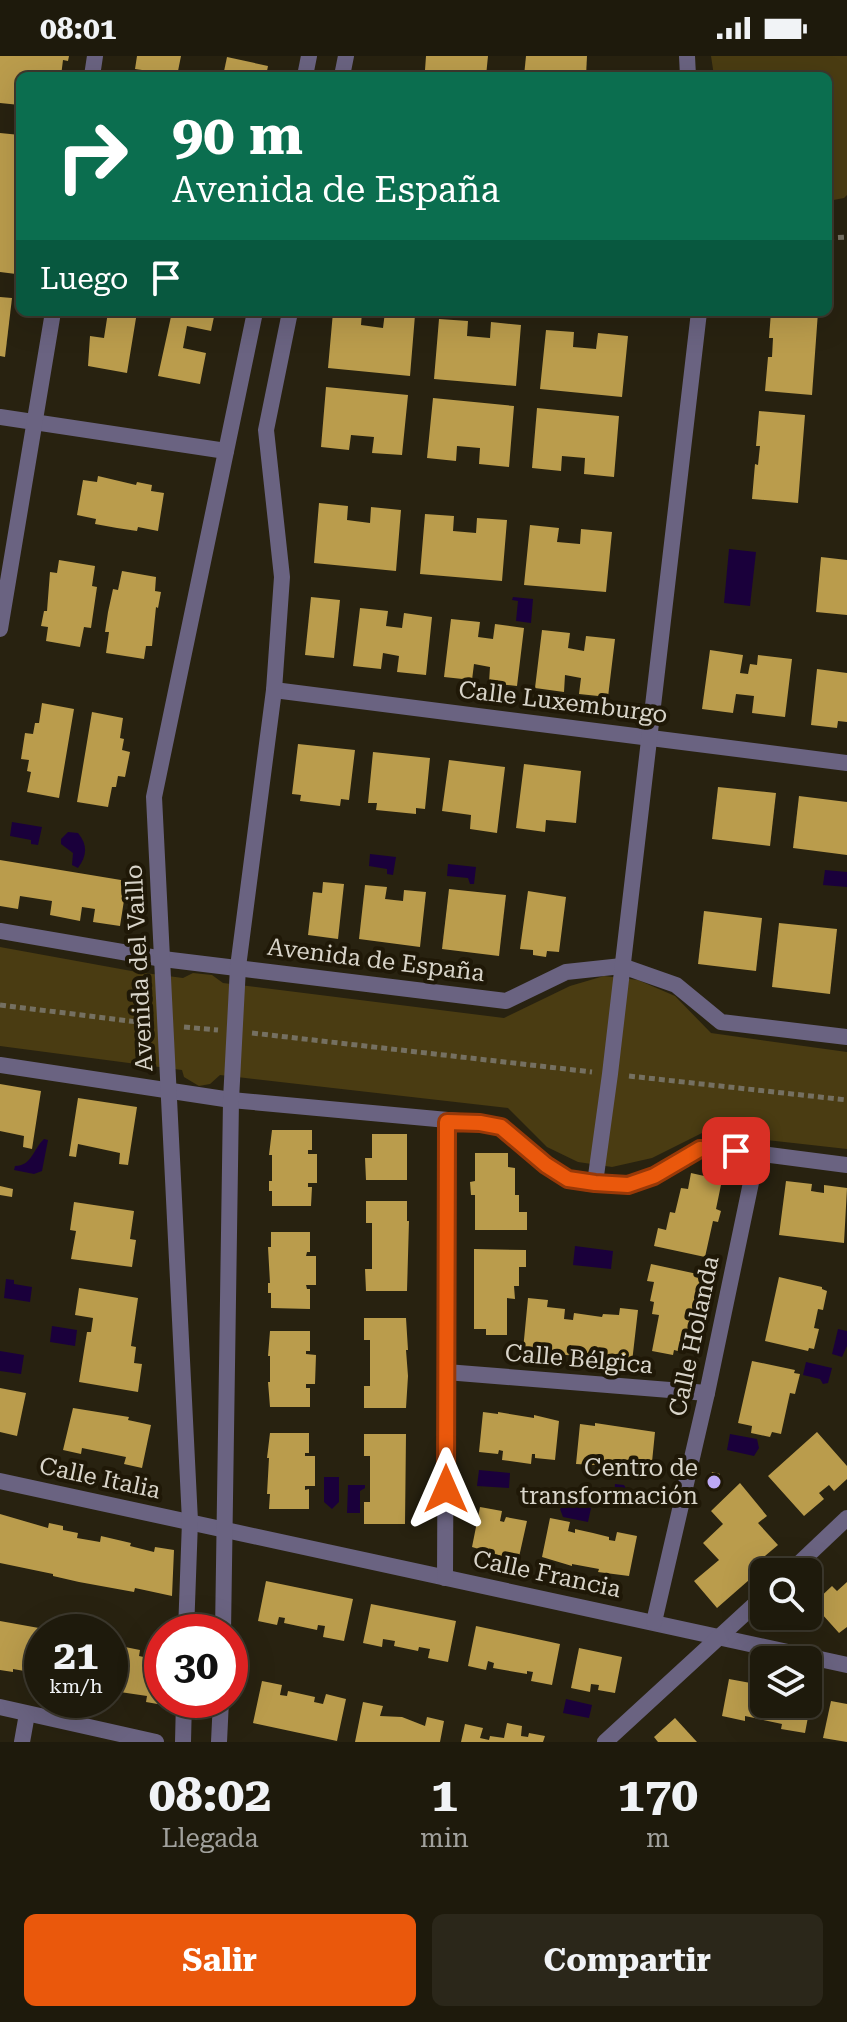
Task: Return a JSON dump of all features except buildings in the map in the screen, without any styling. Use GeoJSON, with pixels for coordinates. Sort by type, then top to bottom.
{"type":"FeatureCollection","features":[{"type":"Feature","properties":{"kind":"street"},"geometry":{"type":"LineString","coordinates":[[0,629],[52,316]]}},
{"type":"Feature","properties":{"kind":"street","name":"Avenida del Vaillo"},"geometry":{"type":"LineString","coordinates":[[187,1614],[190,1521],[154,797],[254,316]]}},
{"type":"Feature","properties":{"kind":"street"},"geometry":{"type":"LineString","coordinates":[[224,1614],[231,1100],[238,967],[274,690],[282,577],[266,430],[289,316]]}},
{"type":"Feature","properties":{"kind":"street"},"geometry":{"type":"LineString","coordinates":[[595,1183],[699,316]]}},
{"type":"Feature","properties":{"kind":"street"},"geometry":{"type":"LineString","coordinates":[[0,417],[226,451]]}},
{"type":"Feature","properties":{"kind":"street","name":"Calle Luxemburgo"},"geometry":{"type":"LineString","coordinates":[[274,690],[847,763]]}},
{"type":"Feature","properties":{"kind":"street","name":"Avenida de España"},"geometry":{"type":"LineString","coordinates":[[0,931],[163,959],[506,1001],[566,972],[622,966],[676,985],[721,1022],[847,1037]]}},
{"type":"Feature","properties":{"kind":"street"},"geometry":{"type":"LineString","coordinates":[[0,1065],[231,1100],[501,1127],[546,1165],[568,1179],[595,1183],[628,1185],[654,1176],[700,1149],[715,1148],[847,1165]]}},
{"type":"Feature","properties":{"kind":"street"},"geometry":{"type":"LineString","coordinates":[[445,1578],[447,1122]]}},
{"type":"Feature","properties":{"kind":"street","name":"Calle Holanda"},"geometry":{"type":"LineString","coordinates":[[654,1622],[707,1393],[757,1154]]}},
{"type":"Feature","properties":{"kind":"street","name":"Calle Bélgica"},"geometry":{"type":"LineString","coordinates":[[446,1372],[707,1393]]}},
{"type":"Feature","properties":{"kind":"street","name":"Calle Italia"},"geometry":{"type":"LineString","coordinates":[[0,1481],[190,1521]]}},
{"type":"Feature","properties":{"kind":"street"},"geometry":{"type":"LineString","coordinates":[[805,1558],[847,1518]]}},
{"type":"Feature","properties":{"kind":"street","name":"Calle Francia"},"geometry":{"type":"LineString","coordinates":[[190,1521],[847,1665]]}},
{"type":"Feature","properties":{"kind":"street"},"geometry":{"type":"LineString","coordinates":[[605,1742],[750,1609]]}},
{"type":"Feature","properties":{"kind":"street"},"geometry":{"type":"LineString","coordinates":[[0,1707],[24,1713]]}},
{"type":"Feature","properties":{"kind":"street"},"geometry":{"type":"LineString","coordinates":[[22,1742],[26,1718]]}},
{"type":"Feature","properties":{"kind":"street"},"geometry":{"type":"LineString","coordinates":[[45,1718],[156,1742]]}},
{"type":"Feature","properties":{"kind":"street"},"geometry":{"type":"LineString","coordinates":[[183,1742],[184,1718]]}},
{"type":"Feature","properties":{"kind":"street"},"geometry":{"type":"LineString","coordinates":[[219,1742],[220,1718]]}},
{"type":"Feature","properties":{"kind":"path"},"geometry":{"type":"LineString","coordinates":[[0,1005],[847,1100]]}},
{"type":"Feature","properties":{"kind":"shaded area"},"geometry":{"type":"Polygon","coordinates":[[[711,56],[847,56],[847,195],[832,200],[832,72],[713,72],[711,56]]]}},
{"type":"Feature","properties":{"kind":"shaded area"},"geometry":{"type":"Polygon","coordinates":[[[729,549],[756,552],[750,606],[724,603],[729,549]]]}},
{"type":"Feature","properties":{"kind":"shaded area"},"geometry":{"type":"Polygon","coordinates":[[[513,597],[533,599],[531,623],[516,621],[518,601],[512,600],[513,597]]]}},
{"type":"Feature","properties":{"kind":"shaded area"},"geometry":{"type":"Polygon","coordinates":[[[12,822],[42,827],[38,845],[31,844],[31,840],[10,836],[12,822]]]}},
{"type":"Feature","properties":{"kind":"shaded area"},"geometry":{"type":"Polygon","coordinates":[[[68,832],[78,833],[85,846],[85,855],[78,868],[72,865],[73,853],[61,844],[61,839],[68,832]]]}},
{"type":"Feature","properties":{"kind":"shaded area"},"geometry":{"type":"Polygon","coordinates":[[[370,854],[396,857],[393,875],[387,874],[387,869],[369,866],[370,854]]]}},
{"type":"Feature","properties":{"kind":"shaded area"},"geometry":{"type":"Polygon","coordinates":[[[448,864],[476,867],[474,884],[470,884],[468,878],[447,876],[448,864]]]}},
{"type":"Feature","properties":{"kind":"shaded area"},"geometry":{"type":"Polygon","coordinates":[[[825,870],[847,872],[847,887],[823,885],[825,870]]]}},
{"type":"Feature","properties":{"kind":"shaded area"},"geometry":{"type":"Polygon","coordinates":[[[0,947],[137,972],[183,978],[193,973],[212,975],[223,983],[504,1018],[570,986],[604,976],[638,980],[675,996],[711,1033],[847,1052],[847,1149],[702,1133],[652,1158],[612,1167],[578,1162],[547,1147],[508,1108],[220,1075],[210,1084],[199,1086],[184,1077],[182,1070],[0,1046],[0,947]]]}},
{"type":"Feature","properties":{"kind":"shaded area"},"geometry":{"type":"Polygon","coordinates":[[[44,1139],[48,1140],[42,1171],[34,1174],[14,1170],[15,1166],[29,1160],[44,1139]]]}},
{"type":"Feature","properties":{"kind":"shaded area"},"geometry":{"type":"Polygon","coordinates":[[[575,1246],[613,1251],[611,1269],[573,1265],[575,1246]]]}},
{"type":"Feature","properties":{"kind":"shaded area"},"geometry":{"type":"Polygon","coordinates":[[[6,1279],[14,1280],[14,1284],[32,1287],[30,1302],[4,1298],[6,1279]]]}},
{"type":"Feature","properties":{"kind":"shaded area"},"geometry":{"type":"Polygon","coordinates":[[[52,1326],[77,1330],[75,1346],[50,1342],[52,1326]]]}},
{"type":"Feature","properties":{"kind":"shaded area"},"geometry":{"type":"Polygon","coordinates":[[[838,1329],[847,1331],[847,1346],[842,1357],[832,1354],[838,1329]]]}},
{"type":"Feature","properties":{"kind":"shaded area"},"geometry":{"type":"Polygon","coordinates":[[[0,1351],[24,1355],[21,1374],[0,1371],[0,1351]]]}},
{"type":"Feature","properties":{"kind":"shaded area"},"geometry":{"type":"Polygon","coordinates":[[[806,1362],[832,1368],[828,1383],[823,1384],[820,1379],[803,1375],[806,1362]]]}},
{"type":"Feature","properties":{"kind":"shaded area"},"geometry":{"type":"Polygon","coordinates":[[[730,1434],[757,1439],[759,1448],[754,1456],[727,1450],[730,1434]]]}},
{"type":"Feature","properties":{"kind":"shaded area"},"geometry":{"type":"Polygon","coordinates":[[[479,1470],[510,1473],[509,1488],[477,1486],[479,1470]]]}},
{"type":"Feature","properties":{"kind":"shaded area"},"geometry":{"type":"Polygon","coordinates":[[[324,1477],[339,1477],[339,1502],[332,1509],[324,1502],[324,1477]]]}},
{"type":"Feature","properties":{"kind":"shaded area"},"geometry":{"type":"Polygon","coordinates":[[[615,1484],[624,1485],[628,1492],[642,1493],[641,1503],[614,1500],[615,1484]]]}},
{"type":"Feature","properties":{"kind":"shaded area"},"geometry":{"type":"Polygon","coordinates":[[[348,1485],[365,1485],[360,1491],[360,1513],[347,1513],[348,1485]]]}},
{"type":"Feature","properties":{"kind":"shaded area"},"geometry":{"type":"Polygon","coordinates":[[[567,1503],[591,1508],[588,1522],[563,1517],[560,1509],[567,1503]]]}},
{"type":"Feature","properties":{"kind":"shaded area"},"geometry":{"type":"Polygon","coordinates":[[[566,1699],[592,1705],[589,1718],[563,1713],[566,1699]]]}},
{"type":"Feature","properties":{"kind":"place","name":"Centro de transformación"},"geometry":{"type":"Point","coordinates":[714,1482]}},
{"type":"Feature","properties":{"kind":"route"},"geometry":{"type":"LineString","coordinates":[[446,1489],[447,1122],[501,1127],[546,1165],[568,1179],[595,1183],[628,1185],[654,1176],[700,1149],[736,1151]]}}]}
